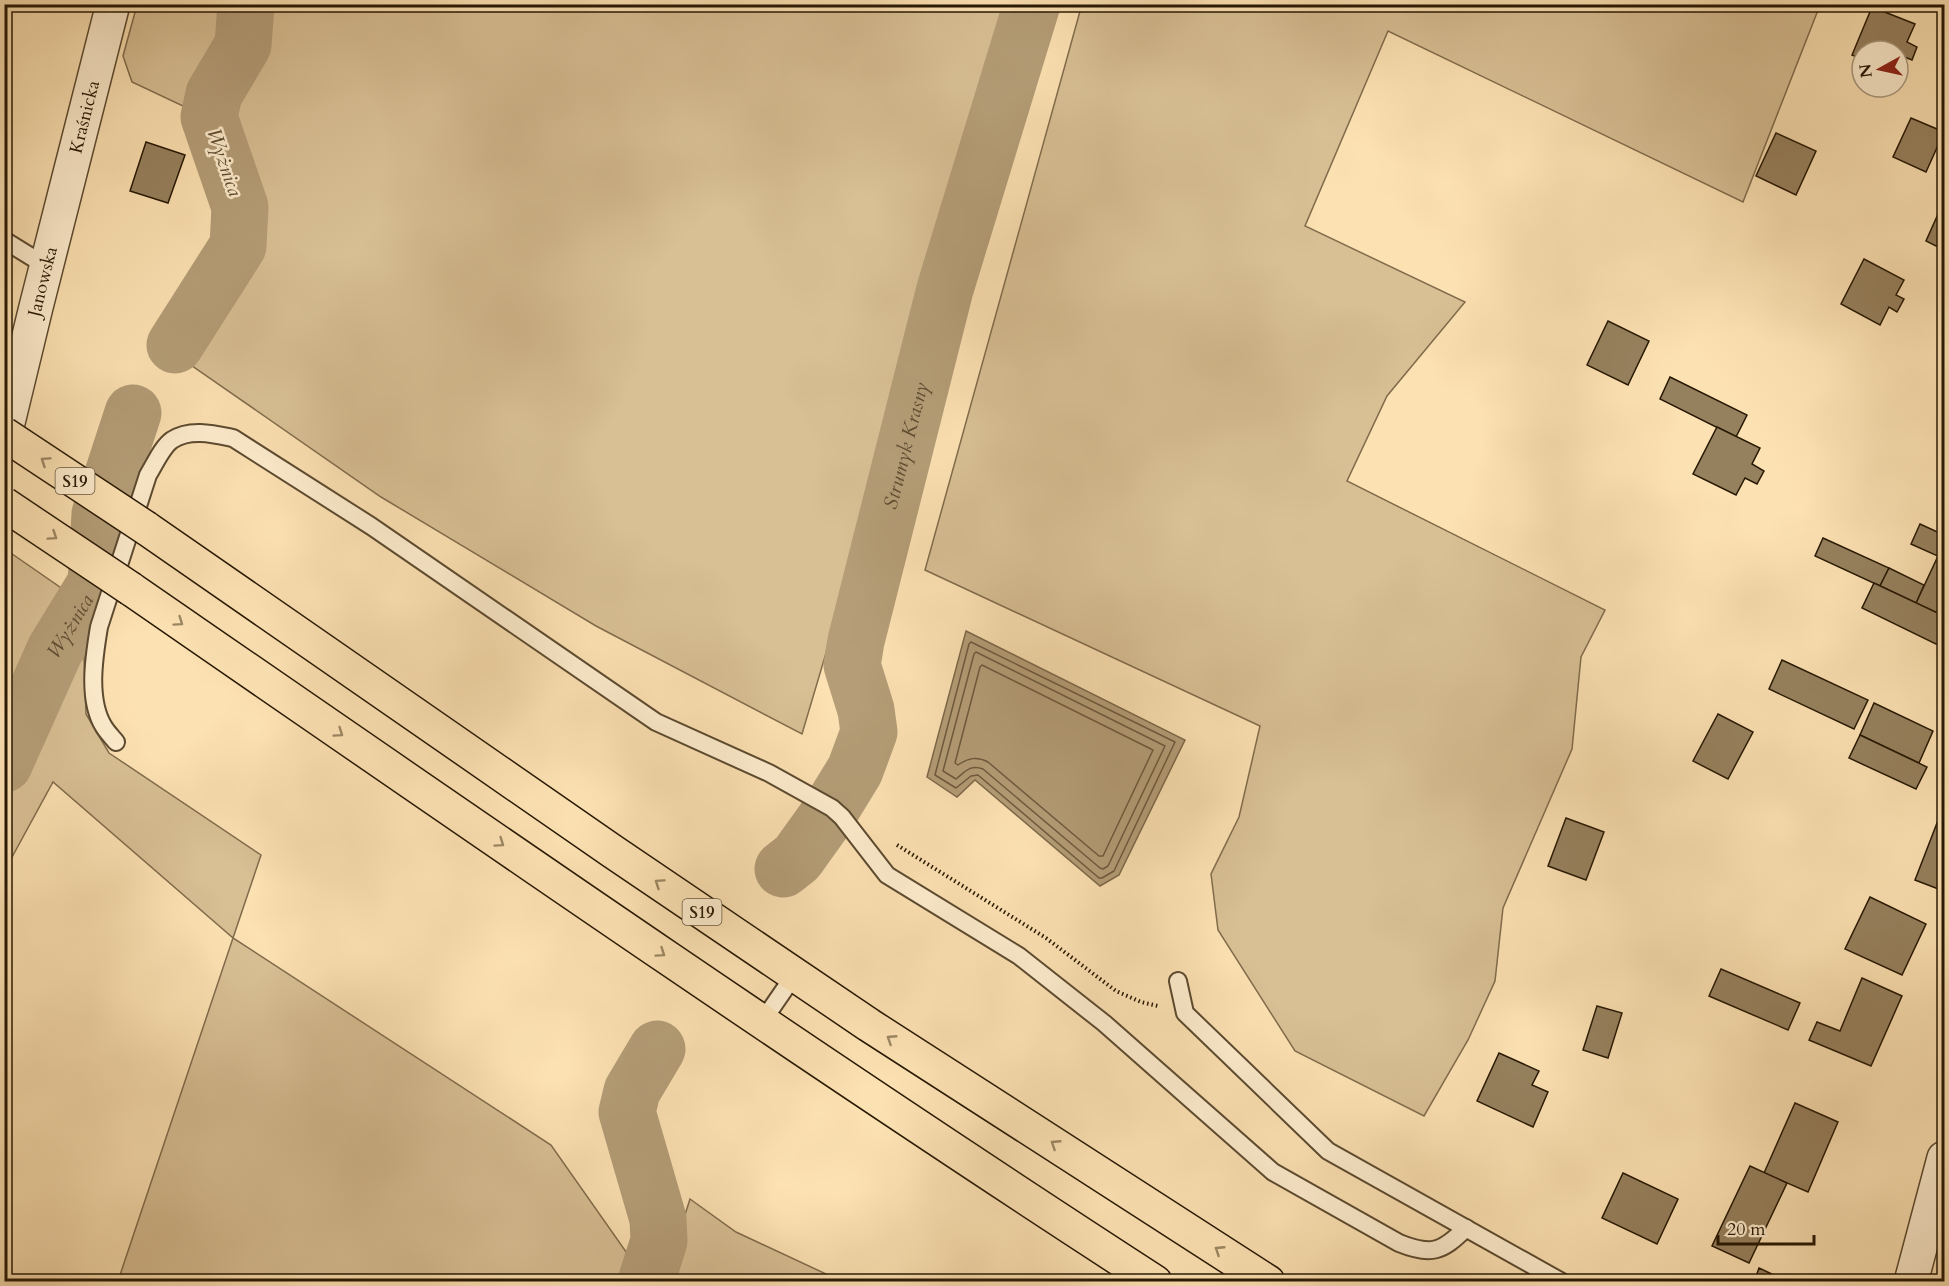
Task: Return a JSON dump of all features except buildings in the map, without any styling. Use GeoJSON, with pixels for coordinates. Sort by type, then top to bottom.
{"type":"FeatureCollection","features":[{"type":"Feature","properties":{"kind":"highway","name":"S19"},"geometry":{"type":"LineString","coordinates":[[4,434],[146,528],[612,851],[878,1031],[1268,1281]]}},
{"type":"Feature","properties":{"kind":"highway"},"geometry":{"type":"LineString","coordinates":[[4,504],[762,1022],[1155,1281]]}},
{"type":"Feature","properties":{"kind":"street","name":"Kraśnicka"},"geometry":{"type":"LineString","coordinates":[[56,230],[113,4]]}},
{"type":"Feature","properties":{"kind":"street","name":"Janowska"},"geometry":{"type":"LineString","coordinates":[[4,439],[56,230]]}},
{"type":"Feature","properties":{"kind":"street"},"geometry":{"type":"LineString","coordinates":[[1911,1281],[1944,1158]]}},
{"type":"Feature","properties":{"kind":"lane"},"geometry":{"type":"LineString","coordinates":[[4,240],[38,261],[47,263]]}},
{"type":"Feature","properties":{"kind":"lane"},"geometry":{"type":"LineString","coordinates":[[116,742],[103,726],[95,703],[93,677],[99,627],[148,475],[172,440],[190,434],[208,433],[233,438],[361,520],[656,722],[769,773],[832,808],[887,875],[1019,956],[1104,1023],[1273,1172],[1399,1243],[1415,1249],[1432,1251],[1450,1244],[1466,1228]]}},
{"type":"Feature","properties":{"kind":"lane"},"geometry":{"type":"LineString","coordinates":[[762,1022],[795,974]]}},
{"type":"Feature","properties":{"kind":"lane"},"geometry":{"type":"LineString","coordinates":[[1178,981],[1185,1012],[1328,1151],[1562,1281]]}},
{"type":"Feature","properties":{"kind":"path"},"geometry":{"type":"LineString","coordinates":[[847,824],[885,837],[1046,938],[1116,991],[1141,1002],[1185,1012]]}},
{"type":"Feature","properties":{"kind":"shaded area"},"geometry":{"type":"Polygon","coordinates":[[[254,4],[1025,5],[946,249],[802,734],[596,626],[381,497],[175,354],[244,244],[247,204],[217,117],[222,95],[248,50],[254,4]]]}},
{"type":"Feature","properties":{"kind":"shaded area"},"geometry":{"type":"Polygon","coordinates":[[[1082,4],[1820,5],[1743,202],[1388,31],[1305,226],[1465,302],[1387,396],[1347,481],[1605,610],[1581,657],[1572,749],[1503,908],[1495,981],[1468,1040],[1424,1116],[1295,1051],[1218,930],[1211,874],[1239,817],[1260,726],[925,570],[1082,4]]]}},
{"type":"Feature","properties":{"kind":"shaded area"},"geometry":{"type":"Polygon","coordinates":[[[137,5],[240,5],[237,44],[210,86],[204,116],[132,82],[123,56],[137,5]]]}},
{"type":"Feature","properties":{"kind":"shaded area"},"geometry":{"type":"Polygon","coordinates":[[[5,549],[80,601],[48,651],[5,751],[5,549]]]}},
{"type":"Feature","properties":{"kind":"shaded area"},"geometry":{"type":"Polygon","coordinates":[[[85,617],[92,623],[84,655],[86,714],[109,753],[261,855],[233,938],[53,782],[5,870],[5,790],[85,617]]]}},
{"type":"Feature","properties":{"kind":"shaded area"},"geometry":{"type":"Polygon","coordinates":[[[233,938],[551,1145],[643,1276],[641,1281],[118,1281],[233,938]]]}},
{"type":"Feature","properties":{"kind":"shaded area"},"geometry":{"type":"Polygon","coordinates":[[[690,1199],[736,1232],[841,1281],[664,1281],[690,1199]]]}},
{"type":"Feature","properties":{"kind":"water"},"geometry":{"type":"Polygon","coordinates":[[[966,631],[1185,740],[1119,875],[1100,886],[975,780],[957,797],[927,777],[966,631]]]}},
{"type":"Feature","properties":{"kind":"waterway","name":"Wyżnica"},"geometry":{"type":"LineString","coordinates":[[175,345],[238,246],[240,207],[209,117],[214,94],[243,45],[246,4]]}},
{"type":"Feature","properties":{"kind":"waterway","name":"Strumyk Krasny"},"geometry":{"type":"LineString","coordinates":[[783,869],[797,858],[825,819],[855,770],[869,732],[866,710],[852,665],[856,641],[945,289],[1032,4]]}},
{"type":"Feature","properties":{"kind":"waterway","name":"Wyżnica"},"geometry":{"type":"LineString","coordinates":[[4,764],[55,650],[96,583],[100,514],[133,413]]}},
{"type":"Feature","properties":{"kind":"waterway","name":"Strumyk Krasny"},"geometry":{"type":"LineString","coordinates":[[646,1282],[659,1241],[658,1219],[627,1112],[632,1091],[657,1049]]}}]}
